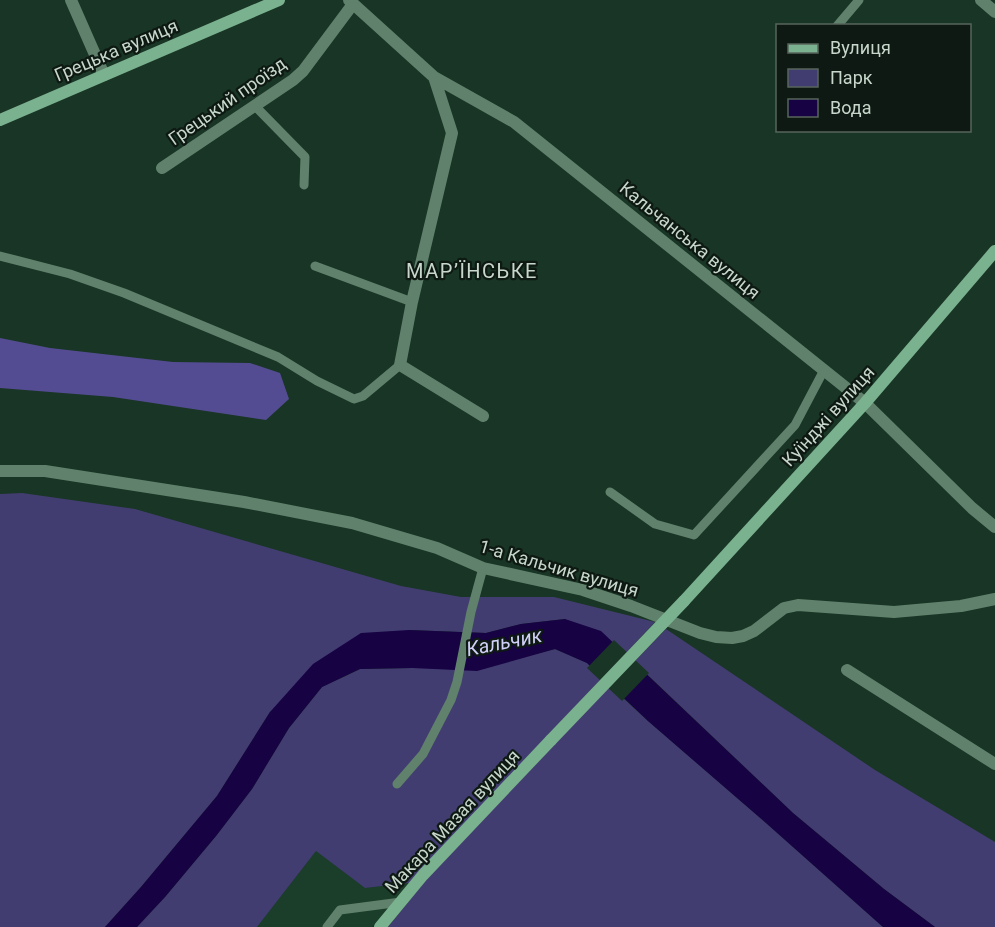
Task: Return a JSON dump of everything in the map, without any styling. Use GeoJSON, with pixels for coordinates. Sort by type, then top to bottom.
{"type":"FeatureCollection","features":[{"type":"Feature","properties":{"kind":"main road","name":"Грецька вулиця"},"geometry":{"type":"LineString","coordinates":[[0,120],[279,0]]}},
{"type":"Feature","properties":{"kind":"main road","name":"Куїнджі вулиця"},"geometry":{"type":"LineString","coordinates":[[552,740],[684,601],[865,403],[995,251]]}},
{"type":"Feature","properties":{"kind":"main road","name":"Макара Мазая вулиця"},"geometry":{"type":"LineString","coordinates":[[380,927],[423,875],[552,740]]}},
{"type":"Feature","properties":{"kind":"street"},"geometry":{"type":"LineString","coordinates":[[71,0],[104,75]]}},
{"type":"Feature","properties":{"kind":"street"},"geometry":{"type":"LineString","coordinates":[[981,0],[995,12]]}},
{"type":"Feature","properties":{"kind":"street","name":"Кальчанська вулиця"},"geometry":{"type":"LineString","coordinates":[[351,2],[434,77],[514,122],[865,403],[995,527]]}},
{"type":"Feature","properties":{"kind":"street","name":"Грецький проїзд"},"geometry":{"type":"LineString","coordinates":[[162,168],[293,80],[303,70],[351,2]]}},
{"type":"Feature","properties":{"kind":"street"},"geometry":{"type":"LineString","coordinates":[[434,77],[452,133],[412,302],[400,365],[483,416]]}},
{"type":"Feature","properties":{"kind":"street","name":"1-а Кальчик вулиця"},"geometry":{"type":"LineString","coordinates":[[0,471],[45,471],[244,502],[352,523],[436,548],[483,568],[583,590],[700,633],[732,638],[754,631],[784,608],[798,605],[894,612],[961,606],[995,599]]}},
{"type":"Feature","properties":{"kind":"street"},"geometry":{"type":"LineString","coordinates":[[847,670],[995,764]]}},
{"type":"Feature","properties":{"kind":"lane"},"geometry":{"type":"LineString","coordinates":[[839,24],[859,0]]}},
{"type":"Feature","properties":{"kind":"lane"},"geometry":{"type":"LineString","coordinates":[[255,106],[305,157],[304,185]]}},
{"type":"Feature","properties":{"kind":"lane"},"geometry":{"type":"LineString","coordinates":[[0,256],[70,274],[124,293],[278,357],[317,381],[354,399],[363,396],[400,365]]}},
{"type":"Feature","properties":{"kind":"lane"},"geometry":{"type":"LineString","coordinates":[[315,266],[412,302]]}},
{"type":"Feature","properties":{"kind":"lane"},"geometry":{"type":"LineString","coordinates":[[610,492],[655,524],[694,534],[795,424],[824,370]]}},
{"type":"Feature","properties":{"kind":"lane"},"geometry":{"type":"LineString","coordinates":[[397,784],[423,754],[451,700],[483,568]]}},
{"type":"Feature","properties":{"kind":"lane"},"geometry":{"type":"LineString","coordinates":[[327,927],[340,910],[401,902]]}},
{"type":"Feature","properties":{"kind":"shaded area"},"geometry":{"type":"Polygon","coordinates":[[[0,338],[50,348],[173,362],[250,363],[280,373],[289,399],[266,420],[113,397],[0,388],[0,338]]]}},
{"type":"Feature","properties":{"kind":"shaded area"},"geometry":{"type":"Polygon","coordinates":[[[316,851],[365,888],[409,883],[372,927],[257,927],[316,851]]]}},
{"type":"Feature","properties":{"kind":"green space"},"geometry":{"type":"Polygon","coordinates":[[[22,493],[135,509],[401,586],[461,597],[554,597],[655,622],[625,654],[565,619],[521,624],[486,633],[409,630],[270,712],[217,796],[105,927],[0,927],[0,494],[22,493]]]}},
{"type":"Feature","properties":{"kind":"green space"},"geometry":{"type":"Polygon","coordinates":[[[666,629],[875,770],[995,842],[995,927],[935,927],[884,889],[793,813],[634,662],[666,629]]]}},
{"type":"Feature","properties":{"kind":"green space"},"geometry":{"type":"Polygon","coordinates":[[[555,649],[587,663],[602,678],[409,883],[365,888],[316,851],[257,927],[137,927],[216,836],[252,789],[289,728],[322,687],[360,669],[412,668],[516,659],[555,649]]]}},
{"type":"Feature","properties":{"kind":"green space"},"geometry":{"type":"Polygon","coordinates":[[[610,686],[883,927],[388,927],[427,879],[610,686]]]}},
{"type":"Feature","properties":{"kind":"water","name":"Кальчик"},"geometry":{"type":"Polygon","coordinates":[[[565,619],[601,631],[793,813],[884,889],[935,927],[883,927],[648,721],[587,663],[555,649],[477,671],[412,668],[360,669],[322,687],[289,728],[252,789],[165,897],[137,927],[105,927],[217,796],[270,712],[313,664],[361,633],[409,630],[486,633],[521,624],[565,619]]]}},
{"type":"Feature","properties":{"kind":"pier"},"geometry":{"type":"Polygon","coordinates":[[[614,640],[649,673],[622,701],[587,668],[614,640]]]}},
{"type":"Feature","properties":{"kind":"district","name":"МАР’ЇНСЬКЕ"},"geometry":{"type":"Point","coordinates":[472,271]}}]}
